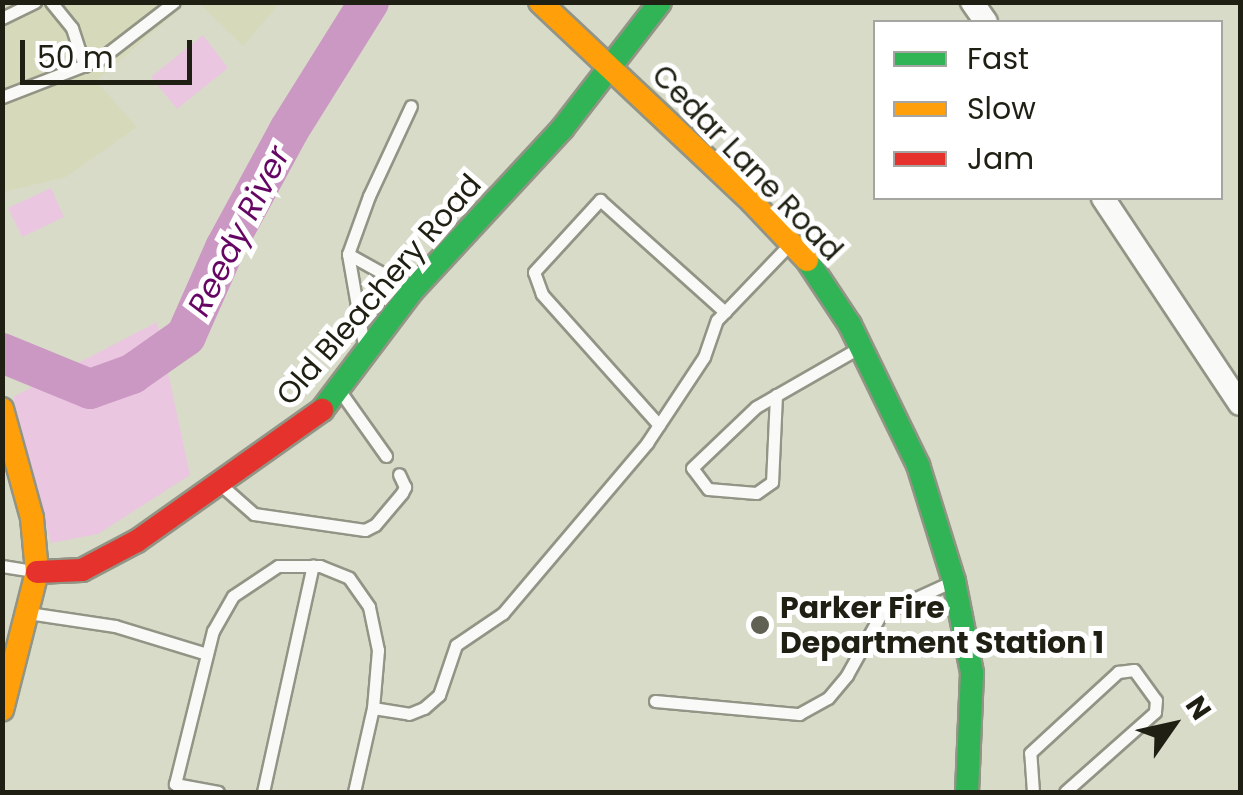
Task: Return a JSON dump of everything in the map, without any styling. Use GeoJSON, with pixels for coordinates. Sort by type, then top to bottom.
{"type":"FeatureCollection","features":[{"type":"Feature","properties":{"kind":"street","name":"Cedar Lane Road"},"geometry":{"type":"LineString","coordinates":[[540,2],[614,67],[791,243],[861,347],[918,465],[954,581],[972,673],[967,792]]}},
{"type":"Feature","properties":{"kind":"street","name":"Old Bleachery Road"},"geometry":{"type":"LineString","coordinates":[[37,572],[82,570],[137,541],[285,442],[340,391],[364,350],[412,290],[614,67],[660,2]]}},
{"type":"Feature","properties":{"kind":"street"},"geometry":{"type":"LineString","coordinates":[[1104,200],[1240,404]]}},
{"type":"Feature","properties":{"kind":"street"},"geometry":{"type":"LineString","coordinates":[[2,408],[32,518],[37,572],[2,710]]}},
{"type":"Feature","properties":{"kind":"lane"},"geometry":{"type":"LineString","coordinates":[[2,18],[36,2]]}},
{"type":"Feature","properties":{"kind":"lane"},"geometry":{"type":"LineString","coordinates":[[51,2],[72,28],[84,66]]}},
{"type":"Feature","properties":{"kind":"lane"},"geometry":{"type":"LineString","coordinates":[[2,97],[100,59],[174,2]]}},
{"type":"Feature","properties":{"kind":"lane"},"geometry":{"type":"LineString","coordinates":[[364,350],[348,254],[411,106]]}},
{"type":"Feature","properties":{"kind":"lane"},"geometry":{"type":"LineString","coordinates":[[658,426],[542,294],[534,272],[600,200],[725,312]]}},
{"type":"Feature","properties":{"kind":"lane"},"geometry":{"type":"LineString","coordinates":[[373,708],[409,714],[424,708],[438,695],[456,645],[503,613],[658,426],[704,357],[716,320],[791,243]]}},
{"type":"Feature","properties":{"kind":"lane"},"geometry":{"type":"LineString","coordinates":[[348,254],[412,290]]}},
{"type":"Feature","properties":{"kind":"lane"},"geometry":{"type":"LineString","coordinates":[[776,395],[772,482],[756,494],[708,488],[692,468],[756,406],[861,347]]}},
{"type":"Feature","properties":{"kind":"lane"},"geometry":{"type":"LineString","coordinates":[[340,391],[386,456]]}},
{"type":"Feature","properties":{"kind":"lane"},"geometry":{"type":"LineString","coordinates":[[221,484],[254,514],[364,530],[376,525],[402,494],[404,487],[399,474]]}},
{"type":"Feature","properties":{"kind":"lane"},"geometry":{"type":"LineString","coordinates":[[263,792],[312,565]]}},
{"type":"Feature","properties":{"kind":"lane"},"geometry":{"type":"LineString","coordinates":[[218,792],[175,784],[212,631],[233,596],[251,581],[278,566],[312,565],[349,578],[369,607],[378,650],[373,708],[354,792]]}},
{"type":"Feature","properties":{"kind":"lane"},"geometry":{"type":"LineString","coordinates":[[2,566],[37,572]]}},
{"type":"Feature","properties":{"kind":"lane"},"geometry":{"type":"LineString","coordinates":[[654,702],[800,714],[828,698],[838,686],[881,614],[954,581]]}},
{"type":"Feature","properties":{"kind":"lane"},"geometry":{"type":"LineString","coordinates":[[28,613],[116,626],[207,654]]}},
{"type":"Feature","properties":{"kind":"lane"},"geometry":{"type":"LineString","coordinates":[[1033,792],[1030,753],[1118,672],[1134,670],[1156,700],[1155,712],[1064,792]]}},
{"type":"Feature","properties":{"kind":"shaded area"},"geometry":{"type":"Polygon","coordinates":[[[2,3],[187,3],[96,81],[137,127],[66,177],[3,192],[2,3]]]}},
{"type":"Feature","properties":{"kind":"shaded area"},"geometry":{"type":"Polygon","coordinates":[[[199,3],[280,3],[243,46],[199,3]]]}},
{"type":"Feature","properties":{"kind":"shaded area"},"geometry":{"type":"Polygon","coordinates":[[[203,35],[228,68],[177,109],[151,77],[203,35]]]}},
{"type":"Feature","properties":{"kind":"shaded area"},"geometry":{"type":"Polygon","coordinates":[[[51,188],[64,217],[22,237],[8,208],[51,188]]]}},
{"type":"Feature","properties":{"kind":"shaded area"},"geometry":{"type":"Polygon","coordinates":[[[157,322],[190,475],[98,534],[51,543],[13,397],[157,322]]]}},
{"type":"Feature","properties":{"kind":"waterway","name":"Reedy River"},"geometry":{"type":"LineString","coordinates":[[2,353],[90,389],[132,374],[186,336],[225,248],[289,130],[369,2]]}},
{"type":"Feature","properties":{"kind":"traffic: fast"},"geometry":{"type":"LineString","coordinates":[[322,410],[412,291],[562,129],[660,2]]}},
{"type":"Feature","properties":{"kind":"traffic: fast"},"geometry":{"type":"LineString","coordinates":[[807,260],[850,325],[918,465],[954,581],[972,673],[967,792]]}},
{"type":"Feature","properties":{"kind":"traffic: slow"},"geometry":{"type":"LineString","coordinates":[[540,2],[752,202],[807,260]]}},
{"type":"Feature","properties":{"kind":"traffic: slow"},"geometry":{"type":"LineString","coordinates":[[2,409],[32,518],[37,572],[2,710]]}},
{"type":"Feature","properties":{"kind":"traffic: jam"},"geometry":{"type":"LineString","coordinates":[[37,572],[82,570],[137,541],[322,410]]}},
{"type":"Feature","properties":{"kind":"place","name":"Parker Fire Department Station 1"},"geometry":{"type":"Point","coordinates":[760,625]}}]}
